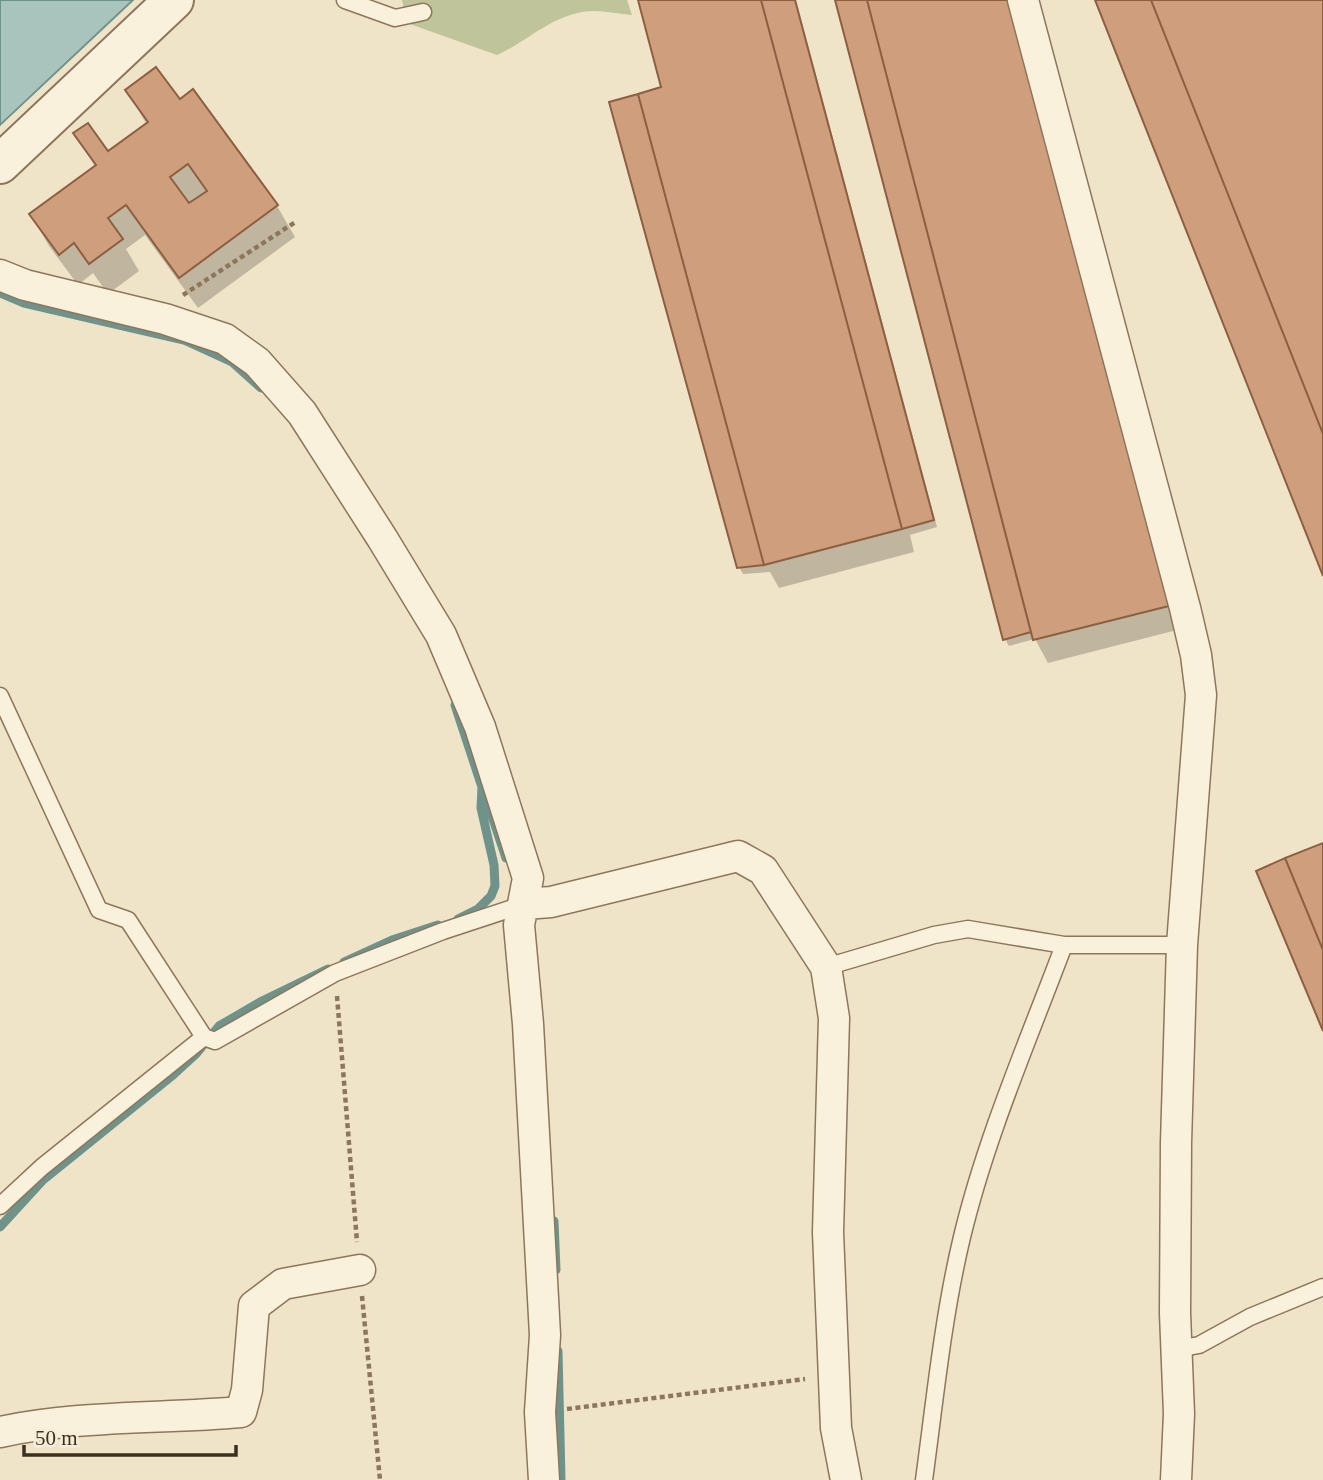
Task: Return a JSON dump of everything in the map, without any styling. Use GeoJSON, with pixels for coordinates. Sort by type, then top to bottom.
{"type":"FeatureCollection","features":[{"type":"Feature","properties":{"kind":"street"},"geometry":{"type":"LineString","coordinates":[[0,164],[174,0]]}},
{"type":"Feature","properties":{"kind":"street"},"geometry":{"type":"LineString","coordinates":[[1023,0],[1196,655],[1201,695],[1182,945],[1176,1143],[1179,1414],[1176,1480]]}},
{"type":"Feature","properties":{"kind":"street"},"geometry":{"type":"LineString","coordinates":[[0,275],[25,285],[165,319],[225,339],[257,362],[302,413],[441,635],[480,727],[528,878],[519,925],[528,1024],[545,1335],[540,1412],[544,1480]]}},
{"type":"Feature","properties":{"kind":"street"},"geometry":{"type":"LineString","coordinates":[[525,904],[551,902],[738,856],[762,870],[826,967],[834,1018],[828,1232],[836,1428],[846,1480]]}},
{"type":"Feature","properties":{"kind":"street"},"geometry":{"type":"LineString","coordinates":[[0,1432],[27,1426],[241,1412],[247,1390],[254,1306],[283,1284],[360,1270]]}},
{"type":"Feature","properties":{"kind":"lane"},"geometry":{"type":"LineString","coordinates":[[345,0],[396,18],[423,12]]}},
{"type":"Feature","properties":{"kind":"lane"},"geometry":{"type":"LineString","coordinates":[[0,696],[99,909],[128,920],[208,1039]]}},
{"type":"Feature","properties":{"kind":"lane"},"geometry":{"type":"LineString","coordinates":[[0,1206],[42,1167],[208,1039],[335,973],[443,931],[525,904]]}},
{"type":"Feature","properties":{"kind":"lane"},"geometry":{"type":"LineString","coordinates":[[826,967],[934,935],[968,929],[1064,945],[1182,945]]}},
{"type":"Feature","properties":{"kind":"lane"},"geometry":{"type":"LineString","coordinates":[[924,1480],[951,1290],[962,1237],[988,1144],[1064,945]]}},
{"type":"Feature","properties":{"kind":"lane"},"geometry":{"type":"LineString","coordinates":[[1177,1349],[1199,1345],[1250,1317],[1323,1287]]}},
{"type":"Feature","properties":{"kind":"path"},"geometry":{"type":"LineString","coordinates":[[165,319],[168,307],[181,296],[296,221]]}},
{"type":"Feature","properties":{"kind":"path"},"geometry":{"type":"LineString","coordinates":[[335,973],[380,1480]]}},
{"type":"Feature","properties":{"kind":"path"},"geometry":{"type":"LineString","coordinates":[[540,1412],[834,1376]]}},
{"type":"Feature","properties":{"kind":"green space"},"geometry":{"type":"Polygon","coordinates":[[[402,0],[627,0],[632,15],[594,11],[570,15],[497,55],[407,23],[402,0]]]}},
{"type":"Feature","properties":{"kind":"water"},"geometry":{"type":"Polygon","coordinates":[[[0,0],[133,0],[0,125],[0,0]]]}},
{"type":"Feature","properties":{"kind":"building"},"geometry":{"type":"Polygon","coordinates":[[[638,0],[761,0],[902,529],[764,565],[638,94],[661,87],[638,0]]]}},
{"type":"Feature","properties":{"kind":"building"},"geometry":{"type":"Polygon","coordinates":[[[761,0],[795,0],[934,520],[902,529],[761,0]]]}},
{"type":"Feature","properties":{"kind":"building"},"geometry":{"type":"Polygon","coordinates":[[[835,0],[867,0],[1031,632],[1003,640],[835,0]]]}},
{"type":"Feature","properties":{"kind":"building"},"geometry":{"type":"Polygon","coordinates":[[[867,0],[1010,0],[1169,606],[1033,640],[867,0]]]}},
{"type":"Feature","properties":{"kind":"building"},"geometry":{"type":"Polygon","coordinates":[[[1095,0],[1151,0],[1323,434],[1323,576],[1095,0]]]}},
{"type":"Feature","properties":{"kind":"building"},"geometry":{"type":"Polygon","coordinates":[[[1151,0],[1323,0],[1323,434],[1151,0]]]}},
{"type":"Feature","properties":{"kind":"building"},"geometry":{"type":"Polygon","coordinates":[[[156,67],[180,99],[193,89],[278,205],[179,278],[126,205],[108,218],[123,239],[89,264],[74,243],[59,255],[29,214],[96,165],[73,133],[88,123],[108,151],[148,122],[125,90],[156,67]],[[188,164],[170,177],[189,203],[207,191],[188,164]]]}},
{"type":"Feature","properties":{"kind":"building"},"geometry":{"type":"Polygon","coordinates":[[[638,94],[764,565],[737,568],[609,102],[638,94]]]}},
{"type":"Feature","properties":{"kind":"building"},"geometry":{"type":"Polygon","coordinates":[[[1323,843],[1323,950],[1285,858],[1323,843]]]}},
{"type":"Feature","properties":{"kind":"building"},"geometry":{"type":"Polygon","coordinates":[[[1285,858],[1323,950],[1323,1031],[1256,871],[1285,858]]]}},
{"type":"Feature","properties":{"kind":"waterway"},"geometry":{"type":"LineString","coordinates":[[0,293],[24,303],[184,340],[232,362],[261,388]]}},
{"type":"Feature","properties":{"kind":"waterway"},"geometry":{"type":"LineString","coordinates":[[455,705],[482,787],[481,808],[494,865],[495,886],[491,896],[478,909],[458,919]]}},
{"type":"Feature","properties":{"kind":"waterway"},"geometry":{"type":"LineString","coordinates":[[484,792],[506,858]]}},
{"type":"Feature","properties":{"kind":"waterway"},"geometry":{"type":"LineString","coordinates":[[344,962],[392,940],[438,925]]}},
{"type":"Feature","properties":{"kind":"waterway"},"geometry":{"type":"LineString","coordinates":[[0,1227],[43,1180],[173,1075],[196,1054],[219,1026],[262,1001],[328,969]]}},
{"type":"Feature","properties":{"kind":"waterway"},"geometry":{"type":"LineString","coordinates":[[554,1221],[556,1270]]}},
{"type":"Feature","properties":{"kind":"waterway"},"geometry":{"type":"LineString","coordinates":[[558,1351],[561,1480]]}}]}
